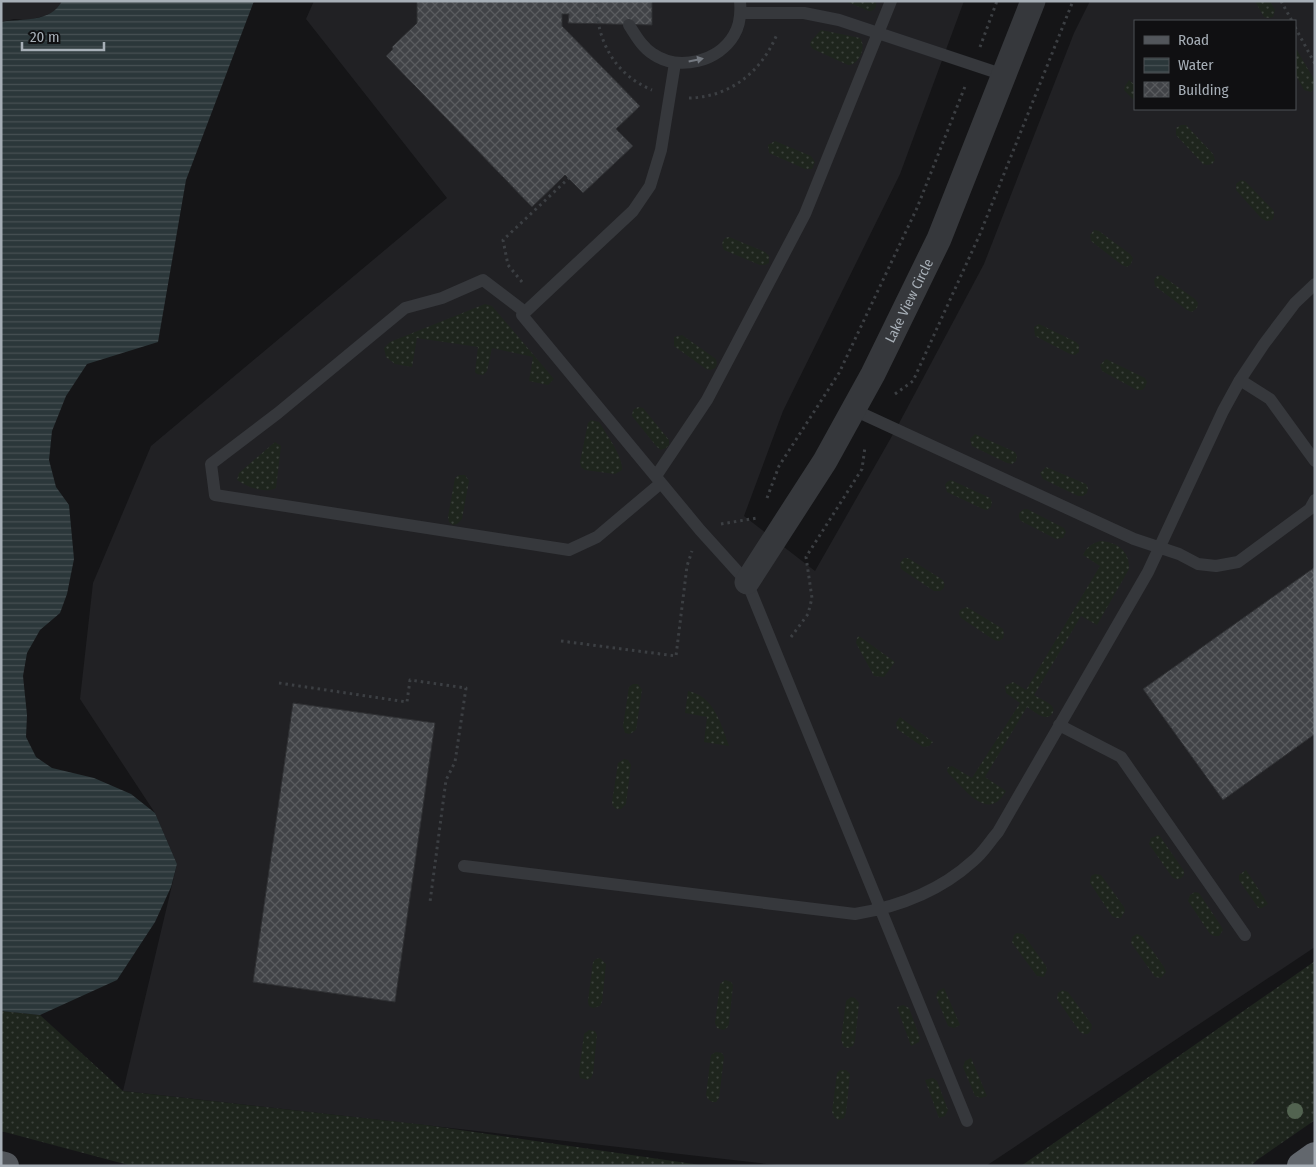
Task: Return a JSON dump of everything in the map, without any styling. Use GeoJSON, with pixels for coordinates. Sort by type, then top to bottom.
{"type":"FeatureCollection","features":[{"type":"Feature","properties":{"kind":"highway"},"geometry":{"type":"LineString","coordinates":[[1302,1166],[1315,1156]]}},
{"type":"Feature","properties":{"kind":"main road"},"geometry":{"type":"LineString","coordinates":[[1,1165],[6,1166]]}},
{"type":"Feature","properties":{"kind":"street","name":"Lake View Circle"},"geometry":{"type":"LineString","coordinates":[[747,582],[825,461],[854,410],[939,239],[1033,1]]}},
{"type":"Feature","properties":{"kind":"lane"},"geometry":{"type":"LineString","coordinates":[[525,312],[483,280],[442,298],[406,308],[278,413],[211,464],[215,495],[569,550],[597,537],[658,480],[708,400],[804,214],[891,1]]}},
{"type":"Feature","properties":{"kind":"lane"},"geometry":{"type":"LineString","coordinates":[[629,25],[638,40],[654,55],[675,63],[698,62],[719,52],[734,35],[741,7],[804,13],[839,20],[1004,75]]}},
{"type":"Feature","properties":{"kind":"lane"},"geometry":{"type":"LineString","coordinates":[[675,63],[660,150],[650,186],[633,211],[522,315],[704,535],[747,582],[967,1121]]}},
{"type":"Feature","properties":{"kind":"lane"},"geometry":{"type":"LineString","coordinates":[[464,866],[855,914],[880,910],[922,895],[947,881],[974,861],[998,832],[1148,572],[1223,411],[1240,380],[1295,303],[1315,284]]}},
{"type":"Feature","properties":{"kind":"lane"},"geometry":{"type":"LineString","coordinates":[[1240,380],[1270,399],[1315,461]]}},
{"type":"Feature","properties":{"kind":"lane"},"geometry":{"type":"LineString","coordinates":[[854,410],[1134,539],[1179,554],[1198,564],[1216,566],[1238,562],[1310,509],[1315,500]]}},
{"type":"Feature","properties":{"kind":"lane"},"geometry":{"type":"LineString","coordinates":[[1059,725],[1121,757],[1245,934]]}},
{"type":"Feature","properties":{"kind":"path"},"geometry":{"type":"LineString","coordinates":[[766,500],[779,466],[839,373],[917,208],[997,1]]}},
{"type":"Feature","properties":{"kind":"path"},"geometry":{"type":"LineString","coordinates":[[893,397],[896,391],[913,381],[976,242],[1073,1]]}},
{"type":"Feature","properties":{"kind":"path"},"geometry":{"type":"LineString","coordinates":[[1281,1],[1291,20]]}},
{"type":"Feature","properties":{"kind":"path"},"geometry":{"type":"LineString","coordinates":[[1296,29],[1315,64]]}},
{"type":"Feature","properties":{"kind":"path"},"geometry":{"type":"LineString","coordinates":[[537,301],[508,265],[504,240],[569,178]]}},
{"type":"Feature","properties":{"kind":"path"},"geometry":{"type":"LineString","coordinates":[[788,640],[808,614],[812,598],[806,557],[862,469],[865,446],[868,441]]}},
{"type":"Feature","properties":{"kind":"path"},"geometry":{"type":"LineString","coordinates":[[716,517],[721,524]]}},
{"type":"Feature","properties":{"kind":"path"},"geometry":{"type":"LineString","coordinates":[[562,640],[676,656],[687,566],[696,540],[721,524],[760,518]]}},
{"type":"Feature","properties":{"kind":"path"},"geometry":{"type":"LineString","coordinates":[[279,683],[407,702],[410,680],[466,688],[455,762],[446,780],[430,902]]}},
{"type":"Feature","properties":{"kind":"shaded area"},"geometry":{"type":"Polygon","coordinates":[[[1,1],[62,1],[58,10],[44,16],[28,20],[14,19],[1,22],[1,1]]]}},
{"type":"Feature","properties":{"kind":"shaded area"},"geometry":{"type":"Polygon","coordinates":[[[314,1],[964,1],[900,174],[783,411],[744,516],[815,571],[896,429],[984,264],[1074,33],[1090,1],[1315,1],[1315,947],[986,1166],[785,1166],[123,1091],[177,864],[155,813],[80,699],[93,583],[151,446],[447,198],[306,19],[314,1]]]}},
{"type":"Feature","properties":{"kind":"shaded area"},"geometry":{"type":"Polygon","coordinates":[[[845,1],[876,1],[876,5],[874,9],[869,11],[845,1]]]}},
{"type":"Feature","properties":{"kind":"shaded area"},"geometry":{"type":"Polygon","coordinates":[[[1255,1],[1270,1],[1275,10],[1273,17],[1264,17],[1255,1]]]}},
{"type":"Feature","properties":{"kind":"shaded area"},"geometry":{"type":"Polygon","coordinates":[[[821,30],[860,38],[863,46],[861,55],[856,62],[848,65],[813,49],[810,45],[811,41],[821,30]]]}},
{"type":"Feature","properties":{"kind":"shaded area"},"geometry":{"type":"Polygon","coordinates":[[[1296,49],[1315,81],[1315,88],[1311,92],[1304,90],[1296,76],[1296,49]]]}},
{"type":"Feature","properties":{"kind":"shaded area"},"geometry":{"type":"Polygon","coordinates":[[[1129,80],[1134,84],[1134,100],[1124,90],[1129,80]]]}},
{"type":"Feature","properties":{"kind":"shaded area"},"geometry":{"type":"Polygon","coordinates":[[[1186,125],[1213,154],[1215,160],[1212,164],[1203,164],[1176,135],[1176,128],[1186,125]]]}},
{"type":"Feature","properties":{"kind":"shaded area"},"geometry":{"type":"Polygon","coordinates":[[[775,141],[811,156],[815,162],[812,169],[805,169],[769,153],[768,145],[775,141]]]}},
{"type":"Feature","properties":{"kind":"shaded area"},"geometry":{"type":"Polygon","coordinates":[[[1241,180],[1245,181],[1274,211],[1272,220],[1262,219],[1236,190],[1236,184],[1241,180]]]}},
{"type":"Feature","properties":{"kind":"shaded area"},"geometry":{"type":"Polygon","coordinates":[[[1094,230],[1099,231],[1130,254],[1133,258],[1131,264],[1127,267],[1122,265],[1091,241],[1090,235],[1094,230]]]}},
{"type":"Feature","properties":{"kind":"shaded area"},"geometry":{"type":"Polygon","coordinates":[[[729,237],[765,252],[769,256],[769,263],[760,265],[724,250],[723,242],[729,237]]]}},
{"type":"Feature","properties":{"kind":"shaded area"},"geometry":{"type":"Polygon","coordinates":[[[1161,275],[1195,299],[1198,303],[1197,308],[1192,312],[1187,310],[1155,286],[1154,280],[1157,276],[1161,275]]]}},
{"type":"Feature","properties":{"kind":"shaded area"},"geometry":{"type":"Polygon","coordinates":[[[485,304],[492,306],[554,379],[548,385],[529,381],[533,357],[492,348],[487,371],[483,375],[475,372],[478,347],[417,338],[412,367],[395,364],[386,357],[384,348],[390,342],[485,304]]]}},
{"type":"Feature","properties":{"kind":"shaded area"},"geometry":{"type":"Polygon","coordinates":[[[1039,324],[1076,342],[1079,345],[1079,352],[1075,355],[1070,354],[1035,336],[1034,327],[1039,324]]]}},
{"type":"Feature","properties":{"kind":"shaded area"},"geometry":{"type":"Polygon","coordinates":[[[682,335],[716,359],[717,364],[715,368],[711,370],[706,369],[674,346],[674,337],[682,335]]]}},
{"type":"Feature","properties":{"kind":"shaded area"},"geometry":{"type":"Polygon","coordinates":[[[1106,359],[1145,378],[1147,382],[1145,387],[1142,390],[1137,390],[1102,371],[1100,365],[1106,359]]]}},
{"type":"Feature","properties":{"kind":"shaded area"},"geometry":{"type":"Polygon","coordinates":[[[638,407],[643,408],[669,440],[669,445],[666,448],[661,450],[657,447],[632,416],[633,410],[638,407]]]}},
{"type":"Feature","properties":{"kind":"shaded area"},"geometry":{"type":"Polygon","coordinates":[[[591,420],[599,422],[620,459],[622,470],[615,474],[585,470],[581,467],[580,462],[588,423],[591,420]]]}},
{"type":"Feature","properties":{"kind":"shaded area"},"geometry":{"type":"Polygon","coordinates":[[[975,434],[1015,452],[1017,456],[1016,461],[1012,464],[1007,463],[972,446],[970,439],[975,434]]]}},
{"type":"Feature","properties":{"kind":"shaded area"},"geometry":{"type":"Polygon","coordinates":[[[275,442],[281,446],[276,488],[272,490],[256,489],[237,480],[239,473],[275,442]]]}},
{"type":"Feature","properties":{"kind":"shaded area"},"geometry":{"type":"Polygon","coordinates":[[[1046,467],[1086,484],[1088,488],[1087,493],[1083,496],[1078,496],[1043,479],[1040,473],[1046,467]]]}},
{"type":"Feature","properties":{"kind":"shaded area"},"geometry":{"type":"Polygon","coordinates":[[[459,475],[465,475],[469,481],[462,519],[453,525],[449,522],[448,517],[455,478],[459,475]]]}},
{"type":"Feature","properties":{"kind":"shaded area"},"geometry":{"type":"Polygon","coordinates":[[[951,480],[990,498],[992,502],[991,507],[987,510],[983,509],[947,492],[945,485],[951,480]]]}},
{"type":"Feature","properties":{"kind":"shaded area"},"geometry":{"type":"Polygon","coordinates":[[[1027,509],[1064,528],[1066,532],[1063,538],[1056,539],[1021,521],[1020,513],[1022,510],[1027,509]]]}},
{"type":"Feature","properties":{"kind":"shaded area"},"geometry":{"type":"Polygon","coordinates":[[[1100,541],[1112,543],[1125,552],[1129,569],[1097,625],[1081,616],[1034,695],[1052,706],[1052,714],[1047,717],[1043,716],[1027,707],[985,777],[1006,791],[999,800],[992,804],[985,804],[970,795],[949,774],[947,771],[948,767],[952,766],[972,778],[1020,703],[1006,693],[1005,686],[1013,682],[1026,690],[1100,566],[1083,555],[1090,546],[1100,541]]]}},
{"type":"Feature","properties":{"kind":"shaded area"},"geometry":{"type":"Polygon","coordinates":[[[904,558],[908,558],[943,580],[943,588],[939,591],[934,591],[901,569],[900,563],[904,558]]]}},
{"type":"Feature","properties":{"kind":"shaded area"},"geometry":{"type":"Polygon","coordinates":[[[967,607],[1003,629],[1003,638],[999,641],[994,640],[961,618],[960,610],[967,607]]]}},
{"type":"Feature","properties":{"kind":"shaded area"},"geometry":{"type":"Polygon","coordinates":[[[859,636],[895,662],[884,677],[874,676],[856,643],[859,636]]]}},
{"type":"Feature","properties":{"kind":"shaded area"},"geometry":{"type":"Polygon","coordinates":[[[633,684],[638,684],[642,690],[636,730],[630,734],[625,733],[623,726],[629,687],[633,684]]]}},
{"type":"Feature","properties":{"kind":"shaded area"},"geometry":{"type":"Polygon","coordinates":[[[688,691],[697,694],[710,705],[719,720],[729,746],[704,742],[707,717],[685,713],[688,691]]]}},
{"type":"Feature","properties":{"kind":"shaded area"},"geometry":{"type":"Polygon","coordinates":[[[900,717],[933,742],[929,746],[923,747],[897,729],[896,723],[900,717]]]}},
{"type":"Feature","properties":{"kind":"shaded area"},"geometry":{"type":"Polygon","coordinates":[[[624,759],[628,760],[631,765],[626,804],[621,809],[616,809],[612,802],[618,763],[624,759]]]}},
{"type":"Feature","properties":{"kind":"shaded area"},"geometry":{"type":"Polygon","coordinates":[[[1159,835],[1184,871],[1183,877],[1180,879],[1172,877],[1149,844],[1151,838],[1159,835]]]}},
{"type":"Feature","properties":{"kind":"shaded area"},"geometry":{"type":"Polygon","coordinates":[[[1246,870],[1268,904],[1262,908],[1258,908],[1239,880],[1239,875],[1246,870]]]}},
{"type":"Feature","properties":{"kind":"shaded area"},"geometry":{"type":"Polygon","coordinates":[[[1095,874],[1101,875],[1124,907],[1125,911],[1121,918],[1112,916],[1090,883],[1091,876],[1095,874]]]}},
{"type":"Feature","properties":{"kind":"shaded area"},"geometry":{"type":"Polygon","coordinates":[[[1195,892],[1199,893],[1221,926],[1223,930],[1219,936],[1210,934],[1188,901],[1190,895],[1195,892]]]}},
{"type":"Feature","properties":{"kind":"shaded area"},"geometry":{"type":"Polygon","coordinates":[[[1017,933],[1023,934],[1046,966],[1047,970],[1044,977],[1037,976],[1012,942],[1014,935],[1017,933]]]}},
{"type":"Feature","properties":{"kind":"shaded area"},"geometry":{"type":"Polygon","coordinates":[[[1137,934],[1142,936],[1164,967],[1166,972],[1161,978],[1155,977],[1131,943],[1132,937],[1137,934]]]}},
{"type":"Feature","properties":{"kind":"shaded area"},"geometry":{"type":"Polygon","coordinates":[[[600,958],[606,964],[602,1002],[600,1006],[593,1008],[589,1006],[588,1001],[593,962],[600,958]]]}},
{"type":"Feature","properties":{"kind":"shaded area"},"geometry":{"type":"Polygon","coordinates":[[[1315,961],[1315,1120],[1251,1166],[1021,1166],[1315,961]]]}},
{"type":"Feature","properties":{"kind":"shaded area"},"geometry":{"type":"Polygon","coordinates":[[[725,980],[733,985],[729,1024],[723,1030],[717,1028],[715,1023],[720,984],[725,980]]]}},
{"type":"Feature","properties":{"kind":"shaded area"},"geometry":{"type":"Polygon","coordinates":[[[944,988],[960,1025],[954,1028],[948,1026],[936,996],[938,991],[944,988]]]}},
{"type":"Feature","properties":{"kind":"shaded area"},"geometry":{"type":"Polygon","coordinates":[[[1062,990],[1068,992],[1092,1025],[1088,1034],[1080,1032],[1057,999],[1058,993],[1062,990]]]}},
{"type":"Feature","properties":{"kind":"shaded area"},"geometry":{"type":"Polygon","coordinates":[[[851,997],[855,998],[859,1003],[855,1041],[853,1046],[848,1048],[844,1047],[841,1040],[846,1001],[851,997]]]}},
{"type":"Feature","properties":{"kind":"shaded area"},"geometry":{"type":"Polygon","coordinates":[[[903,1005],[909,1008],[920,1038],[919,1042],[911,1046],[897,1007],[903,1005]]]}},
{"type":"Feature","properties":{"kind":"shaded area"},"geometry":{"type":"Polygon","coordinates":[[[1,1011],[40,1015],[123,1091],[426,1125],[707,1166],[132,1166],[1,1131],[1,1011]]]}},
{"type":"Feature","properties":{"kind":"shaded area"},"geometry":{"type":"Polygon","coordinates":[[[589,1030],[595,1031],[597,1035],[593,1074],[587,1080],[580,1078],[579,1073],[584,1034],[589,1030]]]}},
{"type":"Feature","properties":{"kind":"shaded area"},"geometry":{"type":"Polygon","coordinates":[[[716,1052],[722,1053],[724,1057],[719,1098],[716,1102],[712,1102],[706,1095],[711,1055],[716,1052]]]}},
{"type":"Feature","properties":{"kind":"shaded area"},"geometry":{"type":"Polygon","coordinates":[[[971,1058],[987,1096],[981,1098],[975,1096],[963,1067],[965,1061],[971,1058]]]}},
{"type":"Feature","properties":{"kind":"shaded area"},"geometry":{"type":"Polygon","coordinates":[[[840,1070],[846,1070],[850,1074],[846,1113],[844,1118],[839,1120],[835,1118],[832,1112],[837,1073],[840,1070]]]}},
{"type":"Feature","properties":{"kind":"shaded area"},"geometry":{"type":"Polygon","coordinates":[[[933,1078],[937,1081],[948,1110],[945,1116],[939,1118],[925,1080],[933,1078]]]}},
{"type":"Feature","properties":{"kind":"water"},"geometry":{"type":"Polygon","coordinates":[[[62,1],[254,1],[186,180],[158,342],[87,364],[66,396],[52,431],[49,460],[56,487],[69,505],[74,559],[67,594],[60,613],[40,630],[27,653],[23,676],[27,715],[26,737],[36,757],[52,768],[94,778],[131,794],[155,813],[177,864],[171,887],[155,922],[117,980],[40,1015],[1,1011],[1,22],[43,16],[51,13],[62,1]]]}},
{"type":"Feature","properties":{"kind":"building"},"geometry":{"type":"Polygon","coordinates":[[[417,1],[652,1],[652,25],[568,23],[569,14],[562,14],[562,26],[640,106],[616,129],[633,146],[583,193],[565,175],[532,207],[386,56],[393,49],[392,47],[417,23],[417,1]]]}},
{"type":"Feature","properties":{"kind":"building"},"geometry":{"type":"Polygon","coordinates":[[[1315,567],[1315,734],[1223,800],[1143,689],[1315,567]]]}},
{"type":"Feature","properties":{"kind":"building"},"geometry":{"type":"Polygon","coordinates":[[[293,703],[435,723],[395,1002],[253,982],[293,703]]]}}]}
